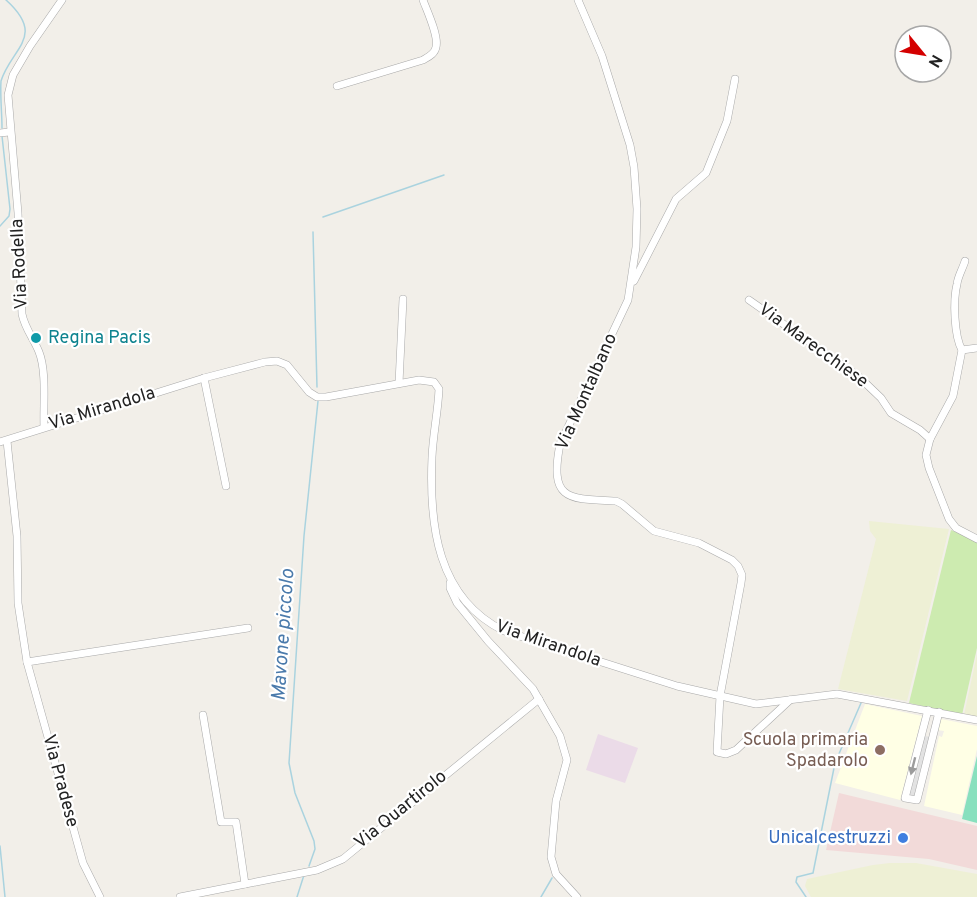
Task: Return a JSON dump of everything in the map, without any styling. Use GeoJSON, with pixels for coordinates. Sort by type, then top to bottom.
{"type":"FeatureCollection","features":[{"type":"Feature","properties":{"kind":"street","name":"Via Rodella"},"geometry":{"type":"LineString","coordinates":[[44,427],[43,367],[40,353],[23,323],[22,314],[18,213],[9,132],[8,94],[9,84],[30,46],[62,0]]}},
{"type":"Feature","properties":{"kind":"street"},"geometry":{"type":"LineString","coordinates":[[337,86],[423,60],[432,55],[436,48],[436,38],[423,0]]}},
{"type":"Feature","properties":{"kind":"street","name":"Via Montalbano"},"geometry":{"type":"LineString","coordinates":[[578,0],[602,56],[630,145],[637,209],[636,247],[628,300],[560,444],[556,467],[559,483],[562,491],[568,496],[576,499],[616,501],[654,531],[699,543],[732,560],[738,566],[742,575],[741,583],[720,696]]}},
{"type":"Feature","properties":{"kind":"street","name":"Via Montalbano"},"geometry":{"type":"LineString","coordinates":[[631,289],[676,199],[700,179],[710,166],[727,121],[735,79]]}},
{"type":"Feature","properties":{"kind":"street"},"geometry":{"type":"LineString","coordinates":[[0,133],[9,132]]}},
{"type":"Feature","properties":{"kind":"street"},"geometry":{"type":"LineString","coordinates":[[965,261],[957,283],[956,294],[956,325],[962,350],[953,396],[930,439],[926,455],[928,468],[940,491],[949,519],[956,528],[977,539]]}},
{"type":"Feature","properties":{"kind":"street"},"geometry":{"type":"LineString","coordinates":[[399,383],[403,299]]}},
{"type":"Feature","properties":{"kind":"street","name":"Via Marecchiese"},"geometry":{"type":"LineString","coordinates":[[749,300],[858,376],[881,398],[891,414],[920,430],[930,439]]}},
{"type":"Feature","properties":{"kind":"street"},"geometry":{"type":"LineString","coordinates":[[962,350],[977,348]]}},
{"type":"Feature","properties":{"kind":"street","name":"Via Mirandola"},"geometry":{"type":"LineString","coordinates":[[3,441],[204,378],[277,360],[287,365],[309,393],[318,397],[419,380],[430,381],[438,385],[439,389],[432,457],[433,495],[442,559],[450,581],[481,618],[504,631],[677,686],[756,704],[837,694],[977,720]]}},
{"type":"Feature","properties":{"kind":"street"},"geometry":{"type":"LineString","coordinates":[[204,378],[226,486]]}},
{"type":"Feature","properties":{"kind":"street","name":"Via Pradese"},"geometry":{"type":"LineString","coordinates":[[3,441],[17,536],[18,603],[27,662],[82,863],[100,897]]}},
{"type":"Feature","properties":{"kind":"street"},"geometry":{"type":"LineString","coordinates":[[450,581],[450,588],[457,603],[519,673],[539,699],[560,736],[567,760],[556,801],[551,863],[561,880],[577,897]]}},
{"type":"Feature","properties":{"kind":"street"},"geometry":{"type":"LineString","coordinates":[[27,662],[248,628]]}},
{"type":"Feature","properties":{"kind":"street"},"geometry":{"type":"LineString","coordinates":[[720,696],[717,752],[726,754],[736,750],[790,700]]}},
{"type":"Feature","properties":{"kind":"street","name":"Via Quartirolo"},"geometry":{"type":"LineString","coordinates":[[180,897],[317,870],[343,859],[539,699]]}},
{"type":"Feature","properties":{"kind":"street"},"geometry":{"type":"LineString","coordinates":[[928,710],[905,798],[917,800],[939,712]]}},
{"type":"Feature","properties":{"kind":"street"},"geometry":{"type":"LineString","coordinates":[[203,715],[221,822],[236,822],[245,884]]}},
{"type":"Feature","properties":{"kind":"shaded area"},"geometry":{"type":"Polygon","coordinates":[[[869,521],[949,529],[907,701],[838,689],[876,539],[870,531],[869,521]]]}},
{"type":"Feature","properties":{"kind":"shaded area"},"geometry":{"type":"Polygon","coordinates":[[[977,654],[977,717],[964,715],[977,654]]]}},
{"type":"Feature","properties":{"kind":"shaded area","name":"Scuola primaria Spadarolo"},"geometry":{"type":"Polygon","coordinates":[[[865,704],[922,716],[900,800],[835,783],[865,704]]]}},
{"type":"Feature","properties":{"kind":"shaded area"},"geometry":{"type":"Polygon","coordinates":[[[941,719],[977,726],[977,749],[962,815],[924,806],[939,736],[942,737],[944,731],[937,730],[941,719]]]}},
{"type":"Feature","properties":{"kind":"shaded area"},"geometry":{"type":"Polygon","coordinates":[[[598,734],[638,748],[625,783],[586,770],[598,734]]]}},
{"type":"Feature","properties":{"kind":"shaded area"},"geometry":{"type":"Polygon","coordinates":[[[924,736],[931,737],[916,798],[908,796],[924,736]]]}},
{"type":"Feature","properties":{"kind":"shaded area","name":"Unicalcestruzzi"},"geometry":{"type":"Polygon","coordinates":[[[839,793],[977,826],[977,870],[929,859],[826,850],[839,793]]]}},
{"type":"Feature","properties":{"kind":"shaded area"},"geometry":{"type":"Polygon","coordinates":[[[890,863],[916,863],[977,874],[977,897],[811,897],[805,886],[807,879],[890,863]]]}},
{"type":"Feature","properties":{"kind":"green space"},"geometry":{"type":"Polygon","coordinates":[[[951,530],[977,541],[977,648],[962,715],[909,703],[951,530]]]}},
{"type":"Feature","properties":{"kind":"green space"},"geometry":{"type":"Polygon","coordinates":[[[977,756],[977,823],[962,819],[977,756]]]}},
{"type":"Feature","properties":{"kind":"waterway","name":"Mavone piccolo"},"geometry":{"type":"LineString","coordinates":[[2,128],[1,81],[23,42],[25,33],[24,24],[18,13],[6,0]]}},
{"type":"Feature","properties":{"kind":"waterway","name":"Mavone piccolo"},"geometry":{"type":"LineString","coordinates":[[0,226],[9,216],[10,209],[2,136]]}},
{"type":"Feature","properties":{"kind":"waterway","name":"Mavone piccolo"},"geometry":{"type":"LineString","coordinates":[[323,217],[444,175]]}},
{"type":"Feature","properties":{"kind":"waterway","name":"Mavone piccolo"},"geometry":{"type":"LineString","coordinates":[[313,232],[317,387]]}},
{"type":"Feature","properties":{"kind":"waterway","name":"Mavone piccolo"},"geometry":{"type":"LineString","coordinates":[[309,866],[315,849],[314,841],[295,793],[289,763],[304,536],[318,401]]}},
{"type":"Feature","properties":{"kind":"waterway","name":"Mavone piccolo"},"geometry":{"type":"LineString","coordinates":[[806,897],[796,882],[797,877],[813,873],[835,763],[861,703]]}},
{"type":"Feature","properties":{"kind":"waterway","name":"Mavone piccolo"},"geometry":{"type":"LineString","coordinates":[[0,846],[5,897]]}},
{"type":"Feature","properties":{"kind":"waterway","name":"Mavone piccolo"},"geometry":{"type":"LineString","coordinates":[[297,897],[304,875]]}},
{"type":"Feature","properties":{"kind":"waterway","name":"Mavone piccolo"},"geometry":{"type":"LineString","coordinates":[[541,897],[552,878]]}},
{"type":"Feature","properties":{"kind":"place","name":"Regina Pacis"},"geometry":{"type":"Point","coordinates":[36,338]}},
{"type":"Feature","properties":{"kind":"place","name":"Scuola primaria Spadarolo"},"geometry":{"type":"Point","coordinates":[880,750]}},
{"type":"Feature","properties":{"kind":"place","name":"Unicalcestruzzi"},"geometry":{"type":"Point","coordinates":[903,838]}}]}
